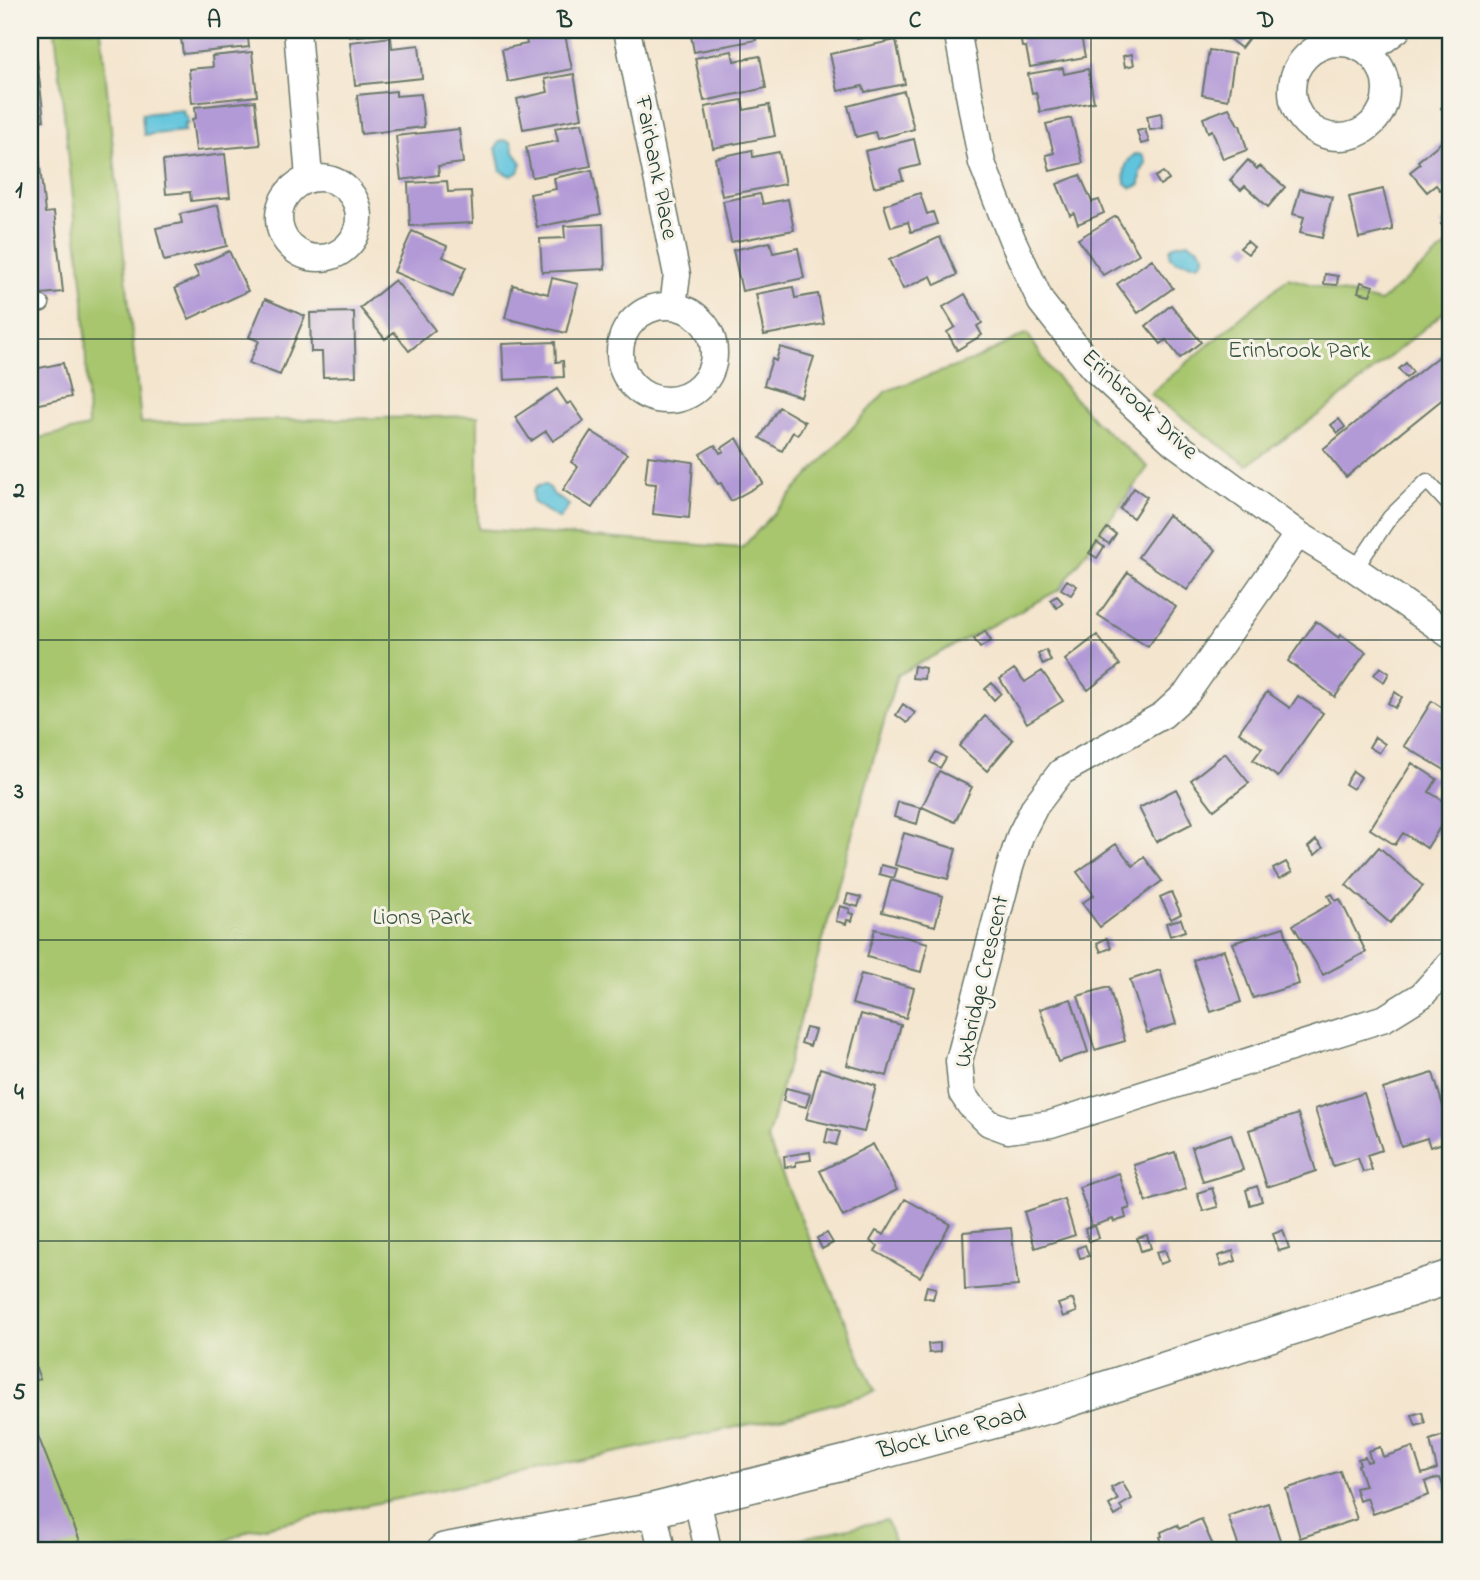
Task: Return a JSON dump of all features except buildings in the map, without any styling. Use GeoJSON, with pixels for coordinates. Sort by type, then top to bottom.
{"type":"FeatureCollection","features":[{"type":"Feature","properties":{"kind":"street"},"geometry":{"type":"LineString","coordinates":[[297,30],[309,178]]}},
{"type":"Feature","properties":{"kind":"street","name":"Fairbank Place"},"geometry":{"type":"LineString","coordinates":[[627,30],[677,275],[673,306]]}},
{"type":"Feature","properties":{"kind":"street","name":"Erinbrook Drive"},"geometry":{"type":"LineString","coordinates":[[957,30],[982,163],[1012,239],[1041,302],[1093,368],[1156,428],[1298,534],[1450,635]]}},
{"type":"Feature","properties":{"kind":"street"},"geometry":{"type":"LineString","coordinates":[[1367,52],[1397,30]]}},
{"type":"Feature","properties":{"kind":"street","name":"Uxbridge Crescent"},"geometry":{"type":"LineString","coordinates":[[1298,534],[1187,693],[1163,715],[1061,772],[1035,806],[1020,836],[1010,867],[959,1062],[962,1093],[989,1123],[1008,1130],[1051,1124],[1385,1018],[1422,995],[1450,964]]}},
{"type":"Feature","properties":{"kind":"street","name":"Block Line Road"},"geometry":{"type":"LineString","coordinates":[[444,1550],[653,1510],[828,1467],[1050,1406],[1450,1277]]}},
{"type":"Feature","properties":{"kind":"street"},"geometry":{"type":"LineString","coordinates":[[697,1499],[708,1550]]}},
{"type":"Feature","properties":{"kind":"street"},"geometry":{"type":"LineString","coordinates":[[653,1510],[662,1550]]}},
{"type":"Feature","properties":{"kind":"lane"},"geometry":{"type":"LineString","coordinates":[[1354,569],[1390,517],[1427,481],[1450,506]]}},
{"type":"Feature","properties":{"kind":"green space","name":"Lions Park"},"geometry":{"type":"Polygon","coordinates":[[[55,30],[101,30],[141,423],[478,416],[478,529],[742,548],[886,391],[974,360],[1027,333],[1051,371],[1095,421],[1148,467],[1059,590],[897,675],[767,1139],[875,1392],[789,1416],[250,1530],[205,1550],[30,1550],[30,440],[88,427],[84,300],[55,30]]]}},
{"type":"Feature","properties":{"kind":"green space","name":"Erinbrook Park"},"geometry":{"type":"Polygon","coordinates":[[[1450,244],[1450,307],[1328,408],[1247,465],[1150,394],[1288,278],[1380,302],[1450,244]]]}},
{"type":"Feature","properties":{"kind":"green space"},"geometry":{"type":"Polygon","coordinates":[[[887,1520],[897,1550],[746,1550],[887,1520]]]}},
{"type":"Feature","properties":{"kind":"water"},"geometry":{"type":"Polygon","coordinates":[[[183,110],[188,124],[184,124],[185,131],[144,135],[142,114],[183,110]]]}},
{"type":"Feature","properties":{"kind":"water"},"geometry":{"type":"Polygon","coordinates":[[[499,142],[511,142],[522,163],[518,172],[511,176],[501,171],[496,148],[499,142]]]}},
{"type":"Feature","properties":{"kind":"water"},"geometry":{"type":"Polygon","coordinates":[[[1135,154],[1143,155],[1146,163],[1141,172],[1140,185],[1132,188],[1125,183],[1125,170],[1135,154]]]}},
{"type":"Feature","properties":{"kind":"water"},"geometry":{"type":"Polygon","coordinates":[[[1188,242],[1204,254],[1204,259],[1198,264],[1177,261],[1170,257],[1170,249],[1174,245],[1188,242]]]}},
{"type":"Feature","properties":{"kind":"water"},"geometry":{"type":"Polygon","coordinates":[[[545,485],[569,505],[559,519],[533,502],[533,490],[545,485]]]}}]}
